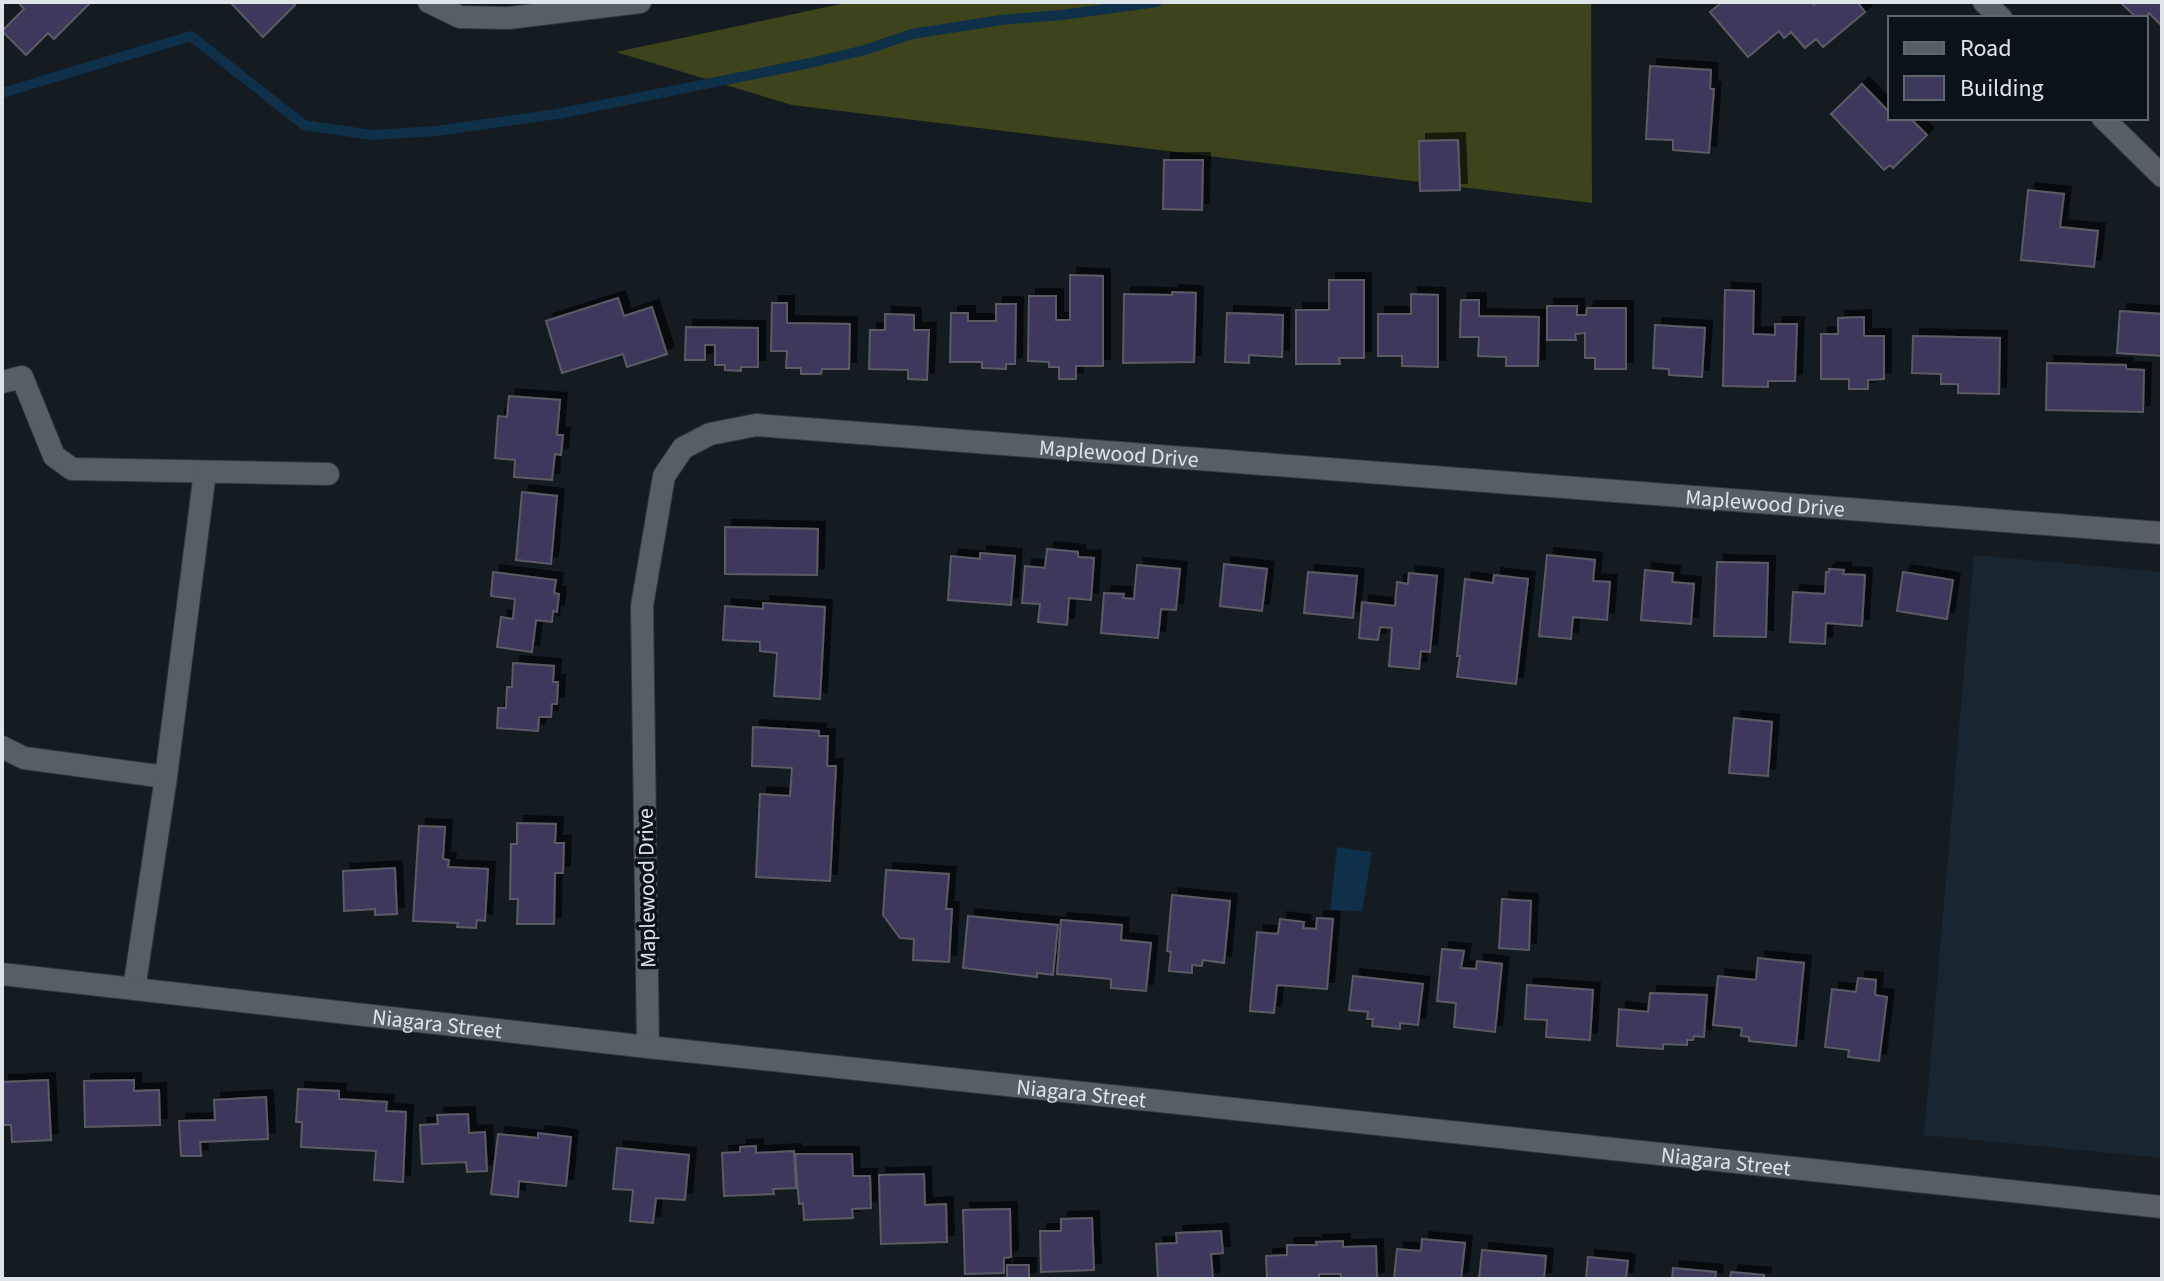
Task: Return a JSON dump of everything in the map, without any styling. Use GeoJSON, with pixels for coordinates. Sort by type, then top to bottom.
{"type":"FeatureCollection","features":[{"type":"Feature","properties":{"kind":"street"},"geometry":{"type":"LineString","coordinates":[[429,2],[460,17],[508,18],[640,2]]}},
{"type":"Feature","properties":{"kind":"street"},"geometry":{"type":"LineString","coordinates":[[1984,2],[1999,16]]}},
{"type":"Feature","properties":{"kind":"street"},"geometry":{"type":"LineString","coordinates":[[2105,120],[2162,176]]}},
{"type":"Feature","properties":{"kind":"street"},"geometry":{"type":"LineString","coordinates":[[2,382],[22,377],[54,456],[72,469],[328,474]]}},
{"type":"Feature","properties":{"kind":"street","name":"Maplewood Drive"},"geometry":{"type":"LineString","coordinates":[[648,1047],[642,606],[664,476],[683,448],[710,434],[756,425],[2162,533]]}},
{"type":"Feature","properties":{"kind":"street"},"geometry":{"type":"LineString","coordinates":[[134,989],[166,777],[205,472]]}},
{"type":"Feature","properties":{"kind":"street"},"geometry":{"type":"LineString","coordinates":[[2,747],[24,758],[166,777]]}},
{"type":"Feature","properties":{"kind":"street","name":"Niagara Street"},"geometry":{"type":"LineString","coordinates":[[2,974],[648,1047],[2162,1207]]}},
{"type":"Feature","properties":{"kind":"shaded area"},"geometry":{"type":"Polygon","coordinates":[[[1974,555],[2162,572],[2162,1158],[1924,1135],[1974,555]]]}},
{"type":"Feature","properties":{"kind":"green space"},"geometry":{"type":"Polygon","coordinates":[[[850,2],[1591,2],[1592,203],[792,105],[616,52],[850,2]]]}},
{"type":"Feature","properties":{"kind":"water"},"geometry":{"type":"Polygon","coordinates":[[[1337,847],[1372,852],[1362,911],[1330,910],[1337,847]]]}},
{"type":"Feature","properties":{"kind":"building"},"geometry":{"type":"Polygon","coordinates":[[[18,2],[90,3],[54,39],[48,33],[26,55],[2,31],[24,9],[18,2]]]}},
{"type":"Feature","properties":{"kind":"building"},"geometry":{"type":"Polygon","coordinates":[[[230,2],[292,2],[295,5],[263,37],[230,2]]]}},
{"type":"Feature","properties":{"kind":"building"},"geometry":{"type":"Polygon","coordinates":[[[1722,2],[1812,2],[1814,5],[1818,2],[1857,2],[1865,12],[1823,47],[1816,39],[1805,48],[1791,32],[1784,38],[1779,31],[1748,57],[1710,12],[1722,2]]]}},
{"type":"Feature","properties":{"kind":"building"},"geometry":{"type":"Polygon","coordinates":[[[2120,2],[2162,2],[2162,26],[2149,13],[2147,16],[2135,16],[2120,2]]]}},
{"type":"Feature","properties":{"kind":"building"},"geometry":{"type":"Polygon","coordinates":[[[1650,66],[1711,70],[1710,89],[1714,89],[1709,153],[1673,150],[1673,140],[1646,139],[1650,66]]]}},
{"type":"Feature","properties":{"kind":"building"},"geometry":{"type":"Polygon","coordinates":[[[1862,84],[1888,111],[1888,120],[1912,120],[1927,135],[1893,168],[1890,165],[1884,170],[1831,114],[1862,84]]]}},
{"type":"Feature","properties":{"kind":"building"},"geometry":{"type":"Polygon","coordinates":[[[1458,140],[1460,190],[1420,191],[1419,141],[1458,140]]]}},
{"type":"Feature","properties":{"kind":"building"},"geometry":{"type":"Polygon","coordinates":[[[1164,160],[1203,160],[1202,210],[1163,209],[1164,160]]]}},
{"type":"Feature","properties":{"kind":"building"},"geometry":{"type":"Polygon","coordinates":[[[2028,190],[2064,194],[2060,227],[2098,231],[2094,267],[2021,260],[2028,190]]]}},
{"type":"Feature","properties":{"kind":"building"},"geometry":{"type":"Polygon","coordinates":[[[1070,275],[1103,276],[1103,366],[1076,366],[1076,379],[1059,379],[1059,367],[1049,367],[1049,362],[1028,361],[1029,296],[1056,296],[1056,320],[1070,320],[1070,275]]]}},
{"type":"Feature","properties":{"kind":"building"},"geometry":{"type":"Polygon","coordinates":[[[1329,280],[1364,280],[1364,358],[1339,358],[1340,364],[1296,364],[1296,310],[1329,310],[1329,280]]]}},
{"type":"Feature","properties":{"kind":"building"},"geometry":{"type":"Polygon","coordinates":[[[1725,290],[1754,291],[1753,334],[1775,335],[1775,324],[1797,324],[1795,381],[1768,381],[1768,387],[1723,386],[1725,290]]]}},
{"type":"Feature","properties":{"kind":"building"},"geometry":{"type":"Polygon","coordinates":[[[1172,292],[1196,293],[1194,362],[1123,363],[1124,294],[1172,295],[1172,292]]]}},
{"type":"Feature","properties":{"kind":"building"},"geometry":{"type":"Polygon","coordinates":[[[1411,294],[1438,295],[1438,367],[1402,366],[1402,356],[1378,356],[1378,314],[1411,314],[1411,294]]]}},
{"type":"Feature","properties":{"kind":"building"},"geometry":{"type":"Polygon","coordinates":[[[618,298],[624,316],[652,307],[667,354],[627,367],[623,354],[562,373],[546,321],[618,298]]]}},
{"type":"Feature","properties":{"kind":"building"},"geometry":{"type":"Polygon","coordinates":[[[1461,300],[1479,300],[1479,316],[1539,317],[1538,366],[1506,366],[1506,357],[1478,356],[1479,337],[1460,337],[1461,300]]]}},
{"type":"Feature","properties":{"kind":"building"},"geometry":{"type":"Polygon","coordinates":[[[772,303],[787,303],[787,323],[850,324],[849,369],[822,369],[821,374],[801,374],[801,368],[786,368],[787,351],[771,351],[772,303]]]}},
{"type":"Feature","properties":{"kind":"building"},"geometry":{"type":"Polygon","coordinates":[[[996,304],[1016,304],[1015,364],[1006,364],[1006,369],[982,368],[982,362],[950,362],[951,313],[968,313],[968,321],[996,321],[996,304]]]}},
{"type":"Feature","properties":{"kind":"building"},"geometry":{"type":"Polygon","coordinates":[[[1547,306],[1577,306],[1577,315],[1586,315],[1587,308],[1626,308],[1626,369],[1595,369],[1595,358],[1585,358],[1585,333],[1575,334],[1576,340],[1547,340],[1547,306]]]}},
{"type":"Feature","properties":{"kind":"building"},"geometry":{"type":"Polygon","coordinates":[[[2120,311],[2162,314],[2162,356],[2117,353],[2120,311]]]}},
{"type":"Feature","properties":{"kind":"building"},"geometry":{"type":"Polygon","coordinates":[[[1227,313],[1283,315],[1282,357],[1249,355],[1249,363],[1225,362],[1227,313]]]}},
{"type":"Feature","properties":{"kind":"building"},"geometry":{"type":"Polygon","coordinates":[[[885,314],[914,315],[914,330],[929,330],[927,380],[908,379],[908,370],[869,369],[870,330],[885,330],[885,314]]]}},
{"type":"Feature","properties":{"kind":"building"},"geometry":{"type":"Polygon","coordinates":[[[1864,317],[1864,336],[1884,336],[1884,379],[1868,380],[1868,389],[1849,389],[1849,379],[1821,379],[1821,334],[1838,334],[1838,318],[1864,317]]]}},
{"type":"Feature","properties":{"kind":"building"},"geometry":{"type":"Polygon","coordinates":[[[1655,325],[1705,328],[1702,377],[1669,375],[1669,369],[1653,368],[1655,325]]]}},
{"type":"Feature","properties":{"kind":"building"},"geometry":{"type":"Polygon","coordinates":[[[686,327],[758,328],[758,367],[741,367],[741,371],[725,370],[725,365],[715,365],[715,345],[705,345],[705,360],[685,360],[686,327]]]}},
{"type":"Feature","properties":{"kind":"building"},"geometry":{"type":"Polygon","coordinates":[[[1913,336],[2000,338],[1999,394],[1958,393],[1958,384],[1941,384],[1941,374],[1912,373],[1913,336]]]}},
{"type":"Feature","properties":{"kind":"building"},"geometry":{"type":"Polygon","coordinates":[[[2047,363],[2126,365],[2126,369],[2144,370],[2143,412],[2046,410],[2047,363]]]}},
{"type":"Feature","properties":{"kind":"building"},"geometry":{"type":"Polygon","coordinates":[[[509,396],[560,400],[557,435],[563,435],[561,455],[555,454],[552,480],[514,477],[515,460],[495,458],[498,416],[507,417],[509,396]]]}},
{"type":"Feature","properties":{"kind":"building"},"geometry":{"type":"Polygon","coordinates":[[[522,492],[557,496],[551,564],[516,560],[522,492]]]}},
{"type":"Feature","properties":{"kind":"building"},"geometry":{"type":"Polygon","coordinates":[[[725,527],[818,529],[817,575],[725,574],[725,527]]]}},
{"type":"Feature","properties":{"kind":"building"},"geometry":{"type":"Polygon","coordinates":[[[1047,549],[1078,552],[1078,557],[1094,558],[1091,600],[1069,598],[1067,625],[1038,622],[1040,604],[1022,603],[1025,566],[1045,568],[1047,549]]]}},
{"type":"Feature","properties":{"kind":"building"},"geometry":{"type":"Polygon","coordinates":[[[980,553],[1015,556],[1011,605],[948,600],[951,556],[980,559],[980,553]]]}},
{"type":"Feature","properties":{"kind":"building"},"geometry":{"type":"Polygon","coordinates":[[[1547,555],[1595,560],[1593,581],[1610,582],[1607,620],[1573,617],[1571,639],[1539,636],[1547,555]]]}},
{"type":"Feature","properties":{"kind":"building"},"geometry":{"type":"Polygon","coordinates":[[[1717,562],[1768,563],[1766,637],[1714,636],[1717,562]]]}},
{"type":"Feature","properties":{"kind":"building"},"geometry":{"type":"Polygon","coordinates":[[[1224,564],[1267,569],[1262,611],[1220,606],[1224,564]]]}},
{"type":"Feature","properties":{"kind":"building"},"geometry":{"type":"Polygon","coordinates":[[[1137,565],[1180,569],[1176,610],[1161,609],[1158,638],[1101,633],[1104,593],[1124,594],[1123,598],[1134,599],[1137,565]]]}},
{"type":"Feature","properties":{"kind":"building"},"geometry":{"type":"Polygon","coordinates":[[[1829,569],[1844,570],[1843,574],[1865,575],[1862,626],[1826,623],[1825,644],[1790,642],[1793,592],[1825,594],[1826,572],[1829,569]]]}},
{"type":"Feature","properties":{"kind":"building"},"geometry":{"type":"Polygon","coordinates":[[[1645,570],[1673,573],[1672,582],[1694,584],[1691,624],[1641,620],[1645,570]]]}},
{"type":"Feature","properties":{"kind":"building"},"geometry":{"type":"Polygon","coordinates":[[[493,572],[556,580],[554,593],[559,594],[557,612],[553,611],[552,622],[536,620],[532,652],[497,647],[501,617],[513,619],[515,599],[491,596],[493,572]]]}},
{"type":"Feature","properties":{"kind":"building"},"geometry":{"type":"Polygon","coordinates":[[[1308,572],[1357,576],[1353,618],[1304,613],[1308,572]]]}},
{"type":"Feature","properties":{"kind":"building"},"geometry":{"type":"Polygon","coordinates":[[[1903,572],[1953,580],[1947,619],[1897,611],[1903,572]]]}},
{"type":"Feature","properties":{"kind":"building"},"geometry":{"type":"Polygon","coordinates":[[[1409,573],[1437,576],[1430,652],[1421,651],[1419,669],[1389,666],[1392,628],[1380,627],[1378,640],[1359,638],[1362,602],[1395,606],[1397,582],[1408,584],[1409,573]]]}},
{"type":"Feature","properties":{"kind":"building"},"geometry":{"type":"Polygon","coordinates":[[[1494,575],[1528,579],[1516,684],[1457,677],[1465,579],[1493,583],[1494,575]]]}},
{"type":"Feature","properties":{"kind":"building"},"geometry":{"type":"Polygon","coordinates":[[[763,603],[825,607],[820,699],[774,696],[777,653],[760,651],[760,642],[723,640],[725,606],[763,609],[763,603]]]}},
{"type":"Feature","properties":{"kind":"building"},"geometry":{"type":"Polygon","coordinates":[[[513,663],[554,666],[553,682],[558,682],[557,704],[552,704],[551,717],[539,717],[538,731],[497,728],[498,708],[506,708],[507,687],[512,687],[513,663]]]}},
{"type":"Feature","properties":{"kind":"building"},"geometry":{"type":"Polygon","coordinates":[[[1734,718],[1772,722],[1768,776],[1729,773],[1734,718]]]}},
{"type":"Feature","properties":{"kind":"building"},"geometry":{"type":"Polygon","coordinates":[[[753,727],[819,731],[819,736],[828,736],[827,766],[836,766],[830,881],[756,877],[760,794],[790,796],[792,768],[752,766],[753,727]]]}},
{"type":"Feature","properties":{"kind":"building"},"geometry":{"type":"Polygon","coordinates":[[[517,823],[556,824],[555,843],[564,843],[563,873],[555,873],[554,924],[517,924],[518,899],[510,899],[511,844],[517,844],[517,823]]]}},
{"type":"Feature","properties":{"kind":"building"},"geometry":{"type":"Polygon","coordinates":[[[419,826],[445,827],[443,859],[449,860],[448,867],[488,869],[485,921],[477,920],[476,928],[457,927],[458,923],[413,921],[419,826]]]}},
{"type":"Feature","properties":{"kind":"building"},"geometry":{"type":"Polygon","coordinates":[[[395,868],[397,914],[375,915],[375,909],[344,911],[343,871],[395,868]]]}},
{"type":"Feature","properties":{"kind":"building"},"geometry":{"type":"Polygon","coordinates":[[[886,870],[949,874],[946,909],[952,909],[949,962],[913,960],[914,939],[900,938],[883,915],[886,870]]]}},
{"type":"Feature","properties":{"kind":"building"},"geometry":{"type":"Polygon","coordinates":[[[1172,895],[1230,901],[1224,963],[1203,960],[1202,966],[1192,965],[1192,973],[1169,971],[1171,952],[1167,951],[1172,895]]]}},
{"type":"Feature","properties":{"kind":"building"},"geometry":{"type":"Polygon","coordinates":[[[1502,899],[1531,901],[1529,950],[1499,948],[1502,899]]]}},
{"type":"Feature","properties":{"kind":"building"},"geometry":{"type":"Polygon","coordinates":[[[968,916],[1058,925],[1053,975],[1037,973],[1037,977],[963,968],[968,916]]]}},
{"type":"Feature","properties":{"kind":"building"},"geometry":{"type":"Polygon","coordinates":[[[1317,918],[1333,919],[1327,989],[1277,985],[1274,1013],[1250,1011],[1257,932],[1278,934],[1280,919],[1304,922],[1303,928],[1316,929],[1317,918]]]}},
{"type":"Feature","properties":{"kind":"building"},"geometry":{"type":"Polygon","coordinates":[[[1061,920],[1122,925],[1121,940],[1151,943],[1146,991],[1111,988],[1111,979],[1057,974],[1061,920]]]}},
{"type":"Feature","properties":{"kind":"building"},"geometry":{"type":"Polygon","coordinates":[[[1442,949],[1464,951],[1461,968],[1476,969],[1477,961],[1502,964],[1495,1032],[1454,1027],[1456,1003],[1437,1001],[1442,949]]]}},
{"type":"Feature","properties":{"kind":"building"},"geometry":{"type":"Polygon","coordinates":[[[1758,958],[1804,963],[1796,1046],[1749,1041],[1749,1037],[1741,1036],[1742,1028],[1713,1025],[1718,976],[1756,980],[1758,958]]]}},
{"type":"Feature","properties":{"kind":"building"},"geometry":{"type":"Polygon","coordinates":[[[1353,976],[1423,984],[1418,1025],[1400,1023],[1400,1029],[1372,1026],[1373,1019],[1367,1019],[1368,1012],[1349,1010],[1353,976]]]}},
{"type":"Feature","properties":{"kind":"building"},"geometry":{"type":"Polygon","coordinates":[[[1858,978],[1876,980],[1875,995],[1887,997],[1879,1061],[1848,1057],[1849,1050],[1825,1047],[1832,989],[1856,992],[1858,978]]]}},
{"type":"Feature","properties":{"kind":"building"},"geometry":{"type":"Polygon","coordinates":[[[1527,985],[1593,990],[1590,1040],[1546,1037],[1547,1020],[1525,1019],[1527,985]]]}},
{"type":"Feature","properties":{"kind":"building"},"geometry":{"type":"Polygon","coordinates":[[[1650,993],[1707,995],[1704,1037],[1694,1036],[1693,1040],[1687,1040],[1687,1045],[1663,1044],[1663,1049],[1617,1046],[1619,1009],[1648,1012],[1650,993]]]}},
{"type":"Feature","properties":{"kind":"building"},"geometry":{"type":"Polygon","coordinates":[[[48,1080],[51,1140],[12,1142],[11,1125],[2,1125],[2,1082],[48,1080]]]}},
{"type":"Feature","properties":{"kind":"building"},"geometry":{"type":"Polygon","coordinates":[[[134,1080],[134,1091],[159,1090],[160,1125],[85,1127],[84,1081],[134,1080]]]}},
{"type":"Feature","properties":{"kind":"building"},"geometry":{"type":"Polygon","coordinates":[[[298,1089],[339,1091],[339,1099],[387,1102],[386,1111],[406,1112],[403,1182],[374,1180],[376,1151],[301,1147],[302,1122],[296,1122],[298,1089]]]}},
{"type":"Feature","properties":{"kind":"building"},"geometry":{"type":"Polygon","coordinates":[[[266,1097],[268,1139],[200,1142],[201,1156],[181,1156],[179,1121],[215,1120],[214,1100],[266,1097]]]}},
{"type":"Feature","properties":{"kind":"building"},"geometry":{"type":"Polygon","coordinates":[[[468,1114],[469,1133],[485,1132],[487,1171],[467,1172],[466,1162],[422,1164],[420,1125],[438,1124],[437,1115],[468,1114]]]}},
{"type":"Feature","properties":{"kind":"building"},"geometry":{"type":"Polygon","coordinates":[[[538,1133],[571,1137],[566,1186],[519,1181],[518,1197],[491,1194],[498,1134],[538,1138],[538,1133]]]}},
{"type":"Feature","properties":{"kind":"building"},"geometry":{"type":"Polygon","coordinates":[[[756,1146],[756,1153],[794,1151],[796,1188],[773,1189],[774,1194],[724,1196],[722,1153],[740,1152],[740,1147],[756,1146]]]}},
{"type":"Feature","properties":{"kind":"building"},"geometry":{"type":"Polygon","coordinates":[[[617,1148],[689,1155],[685,1200],[656,1198],[653,1223],[630,1221],[633,1190],[613,1189],[617,1148]]]}},
{"type":"Feature","properties":{"kind":"building"},"geometry":{"type":"Polygon","coordinates":[[[795,1154],[852,1154],[853,1176],[870,1176],[871,1208],[852,1209],[853,1218],[804,1220],[803,1203],[799,1204],[795,1154]]]}},
{"type":"Feature","properties":{"kind":"building"},"geometry":{"type":"Polygon","coordinates":[[[924,1174],[925,1205],[946,1204],[947,1242],[881,1244],[879,1175],[924,1174]]]}},
{"type":"Feature","properties":{"kind":"building"},"geometry":{"type":"Polygon","coordinates":[[[1010,1209],[1011,1257],[1004,1258],[1004,1273],[965,1274],[963,1210],[1010,1209]]]}},
{"type":"Feature","properties":{"kind":"building"},"geometry":{"type":"Polygon","coordinates":[[[1092,1218],[1094,1270],[1041,1272],[1040,1231],[1061,1231],[1061,1219],[1092,1218]]]}},
{"type":"Feature","properties":{"kind":"building"},"geometry":{"type":"Polygon","coordinates":[[[1221,1231],[1223,1253],[1211,1254],[1213,1279],[1158,1279],[1156,1244],[1177,1243],[1176,1233],[1221,1231]]]}},
{"type":"Feature","properties":{"kind":"building"},"geometry":{"type":"Polygon","coordinates":[[[1422,1239],[1465,1243],[1461,1279],[1394,1279],[1397,1249],[1421,1251],[1422,1239]]]}},
{"type":"Feature","properties":{"kind":"building"},"geometry":{"type":"Polygon","coordinates":[[[1343,1241],[1343,1247],[1376,1246],[1377,1279],[1341,1279],[1341,1274],[1319,1274],[1319,1279],[1267,1279],[1266,1256],[1287,1255],[1287,1245],[1343,1241]]]}},
{"type":"Feature","properties":{"kind":"building"},"geometry":{"type":"Polygon","coordinates":[[[1482,1250],[1546,1256],[1544,1279],[1479,1279],[1482,1250]]]}},
{"type":"Feature","properties":{"kind":"building"},"geometry":{"type":"Polygon","coordinates":[[[1588,1257],[1628,1261],[1626,1279],[1586,1279],[1588,1257]]]}},
{"type":"Feature","properties":{"kind":"building"},"geometry":{"type":"Polygon","coordinates":[[[1007,1265],[1029,1265],[1029,1279],[1007,1279],[1007,1265]]]}},
{"type":"Feature","properties":{"kind":"building"},"geometry":{"type":"Polygon","coordinates":[[[1673,1268],[1716,1272],[1715,1279],[1672,1279],[1673,1268]]]}},
{"type":"Feature","properties":{"kind":"building"},"geometry":{"type":"Polygon","coordinates":[[[1731,1272],[1764,1275],[1764,1279],[1730,1279],[1731,1272]]]}},
{"type":"Feature","properties":{"kind":"waterway"},"geometry":{"type":"LineString","coordinates":[[2,93],[191,36],[304,125],[372,135],[436,131],[557,114],[810,63],[865,50],[912,34],[1157,2]]}}]}
